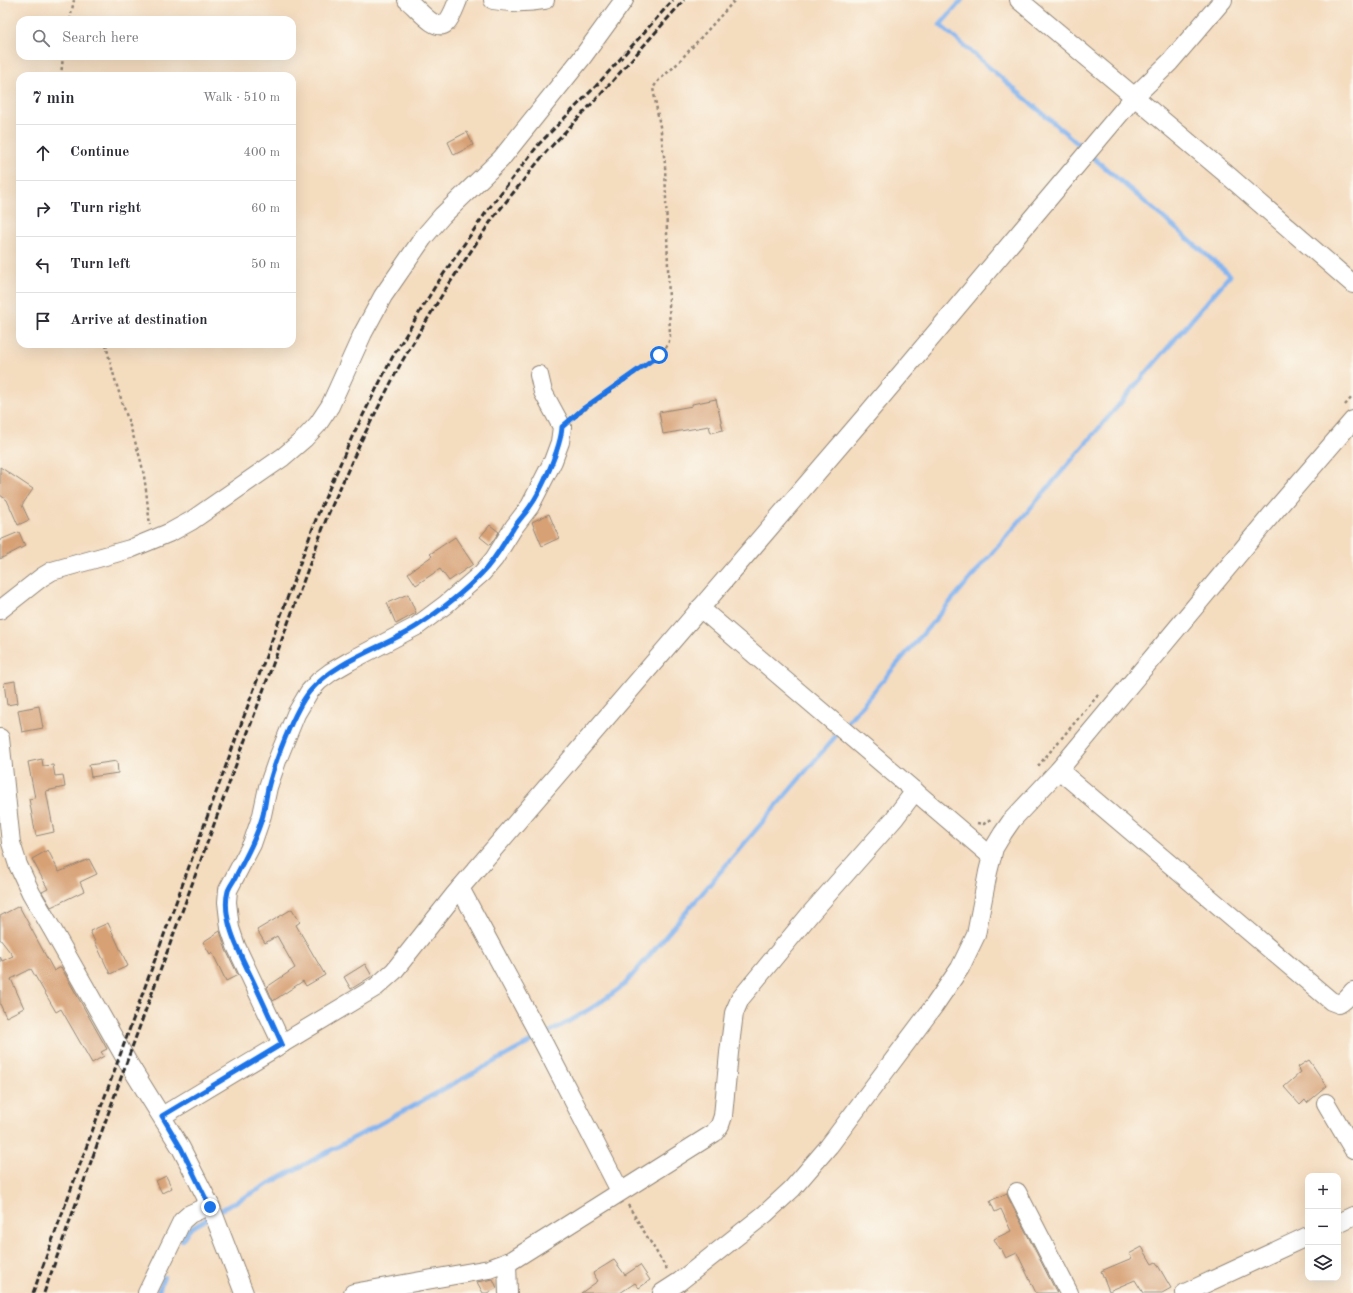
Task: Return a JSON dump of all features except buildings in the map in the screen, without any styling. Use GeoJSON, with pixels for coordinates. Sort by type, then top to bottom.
{"type":"FeatureCollection","features":[{"type":"Feature","properties":{"kind":"street"},"geometry":{"type":"LineString","coordinates":[[407,0],[433,23],[440,25],[444,24],[449,19],[458,0]]}},
{"type":"Feature","properties":{"kind":"street"},"geometry":{"type":"LineString","coordinates":[[493,0],[508,2],[546,0]]}},
{"type":"Feature","properties":{"kind":"street"},"geometry":{"type":"LineString","coordinates":[[0,610],[42,577],[52,572],[130,550],[153,541],[191,521],[283,457],[299,444],[318,424],[336,395],[363,333],[383,296],[423,238],[442,216],[501,159],[581,59],[624,0]]}},
{"type":"Feature","properties":{"kind":"street"},"geometry":{"type":"LineString","coordinates":[[1019,0],[1353,284]]}},
{"type":"Feature","properties":{"kind":"street"},"geometry":{"type":"LineString","coordinates":[[162,1116],[376,987],[394,971],[460,888],[878,400],[1134,97],[1170,62],[1223,0]]}},
{"type":"Feature","properties":{"kind":"street"},"geometry":{"type":"LineString","coordinates":[[282,1044],[236,946],[230,928],[227,902],[228,890],[252,844],[278,758],[296,714],[309,692],[319,681],[350,661],[417,626],[450,601],[482,573],[494,559],[514,527],[530,506],[560,442],[562,427],[543,392],[539,375]]}},
{"type":"Feature","properties":{"kind":"street"},"geometry":{"type":"LineString","coordinates":[[669,1288],[765,1214],[792,1189],[830,1146],[934,1006],[960,968],[976,935],[994,848],[1012,820],[1059,770],[1273,513],[1348,414]]}},
{"type":"Feature","properties":{"kind":"street"},"geometry":{"type":"LineString","coordinates":[[700,608],[992,857]]}},
{"type":"Feature","properties":{"kind":"street"},"geometry":{"type":"LineString","coordinates":[[0,738],[11,843],[18,865],[31,893],[67,956],[181,1148],[210,1205],[244,1293]]}},
{"type":"Feature","properties":{"kind":"street"},"geometry":{"type":"LineString","coordinates":[[1059,770],[1331,1000],[1339,1004],[1345,1001],[1353,991]]}},
{"type":"Feature","properties":{"kind":"street"},"geometry":{"type":"LineString","coordinates":[[354,1293],[482,1270],[507,1262],[526,1252],[717,1130],[723,1116],[734,1013],[740,999],[811,913],[894,819],[915,791]]}},
{"type":"Feature","properties":{"kind":"street"},"geometry":{"type":"LineString","coordinates":[[460,888],[544,1044],[620,1191]]}},
{"type":"Feature","properties":{"kind":"street"},"geometry":{"type":"LineString","coordinates":[[1326,1103],[1353,1149]]}},
{"type":"Feature","properties":{"kind":"street"},"geometry":{"type":"LineString","coordinates":[[1017,1192],[1069,1293]]}},
{"type":"Feature","properties":{"kind":"street"},"geometry":{"type":"LineString","coordinates":[[147,1293],[182,1222],[190,1214],[210,1205]]}},
{"type":"Feature","properties":{"kind":"street"},"geometry":{"type":"LineString","coordinates":[[1341,1222],[1353,1216]]}},
{"type":"Feature","properties":{"kind":"street"},"geometry":{"type":"LineString","coordinates":[[1185,1293],[1305,1237]]}},
{"type":"Feature","properties":{"kind":"street"},"geometry":{"type":"LineString","coordinates":[[507,1262],[508,1293]]}},
{"type":"Feature","properties":{"kind":"path"},"geometry":{"type":"LineString","coordinates":[[71,16],[74,0]]}},
{"type":"Feature","properties":{"kind":"path"},"geometry":{"type":"LineString","coordinates":[[562,427],[584,408],[659,355],[668,345],[670,337],[665,164],[653,88],[735,0]]}},
{"type":"Feature","properties":{"kind":"path"},"geometry":{"type":"LineString","coordinates":[[61,72],[62,60]]}},
{"type":"Feature","properties":{"kind":"path"},"geometry":{"type":"LineString","coordinates":[[107,348],[122,406],[140,460],[153,541]]}},
{"type":"Feature","properties":{"kind":"path"},"geometry":{"type":"LineString","coordinates":[[1348,414],[1353,396]]}},
{"type":"Feature","properties":{"kind":"path"},"geometry":{"type":"LineString","coordinates":[[1034,771],[1100,694]]}},
{"type":"Feature","properties":{"kind":"path"},"geometry":{"type":"LineString","coordinates":[[974,822],[984,824],[990,821],[993,817]]}},
{"type":"Feature","properties":{"kind":"path"},"geometry":{"type":"LineString","coordinates":[[620,1191],[669,1288]]}},
{"type":"Feature","properties":{"kind":"waterway"},"geometry":{"type":"LineString","coordinates":[[962,0],[940,25],[1084,149]]}},
{"type":"Feature","properties":{"kind":"waterway"},"geometry":{"type":"LineString","coordinates":[[844,726],[1230,275],[1089,154]]}},
{"type":"Feature","properties":{"kind":"waterway"},"geometry":{"type":"LineString","coordinates":[[544,1035],[606,999],[625,984],[839,732]]}},
{"type":"Feature","properties":{"kind":"waterway"},"geometry":{"type":"LineString","coordinates":[[217,1212],[538,1038]]}},
{"type":"Feature","properties":{"kind":"waterway"},"geometry":{"type":"LineString","coordinates":[[182,1240],[189,1229],[211,1216]]}},
{"type":"Feature","properties":{"kind":"waterway"},"geometry":{"type":"LineString","coordinates":[[158,1293],[164,1277]]}},
{"type":"Feature","properties":{"kind":"railway"},"geometry":{"type":"LineString","coordinates":[[33,1293],[318,514],[352,437],[392,358],[436,285],[487,211],[539,144],[596,86],[673,0]]}},
{"type":"Feature","properties":{"kind":"railway"},"geometry":{"type":"LineString","coordinates":[[44,1293],[127,1061],[327,517],[361,441],[401,363],[445,290],[493,218],[546,152],[602,93],[684,0]]}},
{"type":"Feature","properties":{"kind":"route"},"geometry":{"type":"LineString","coordinates":[[210,1207],[181,1148],[162,1116],[282,1044],[236,946],[230,928],[227,913],[227,902],[228,890],[234,882],[252,844],[262,815],[268,787],[296,714],[309,692],[319,681],[350,661],[417,626],[482,573],[494,559],[514,527],[530,506],[545,478],[560,442],[562,427],[584,408],[659,355]]}}]}
